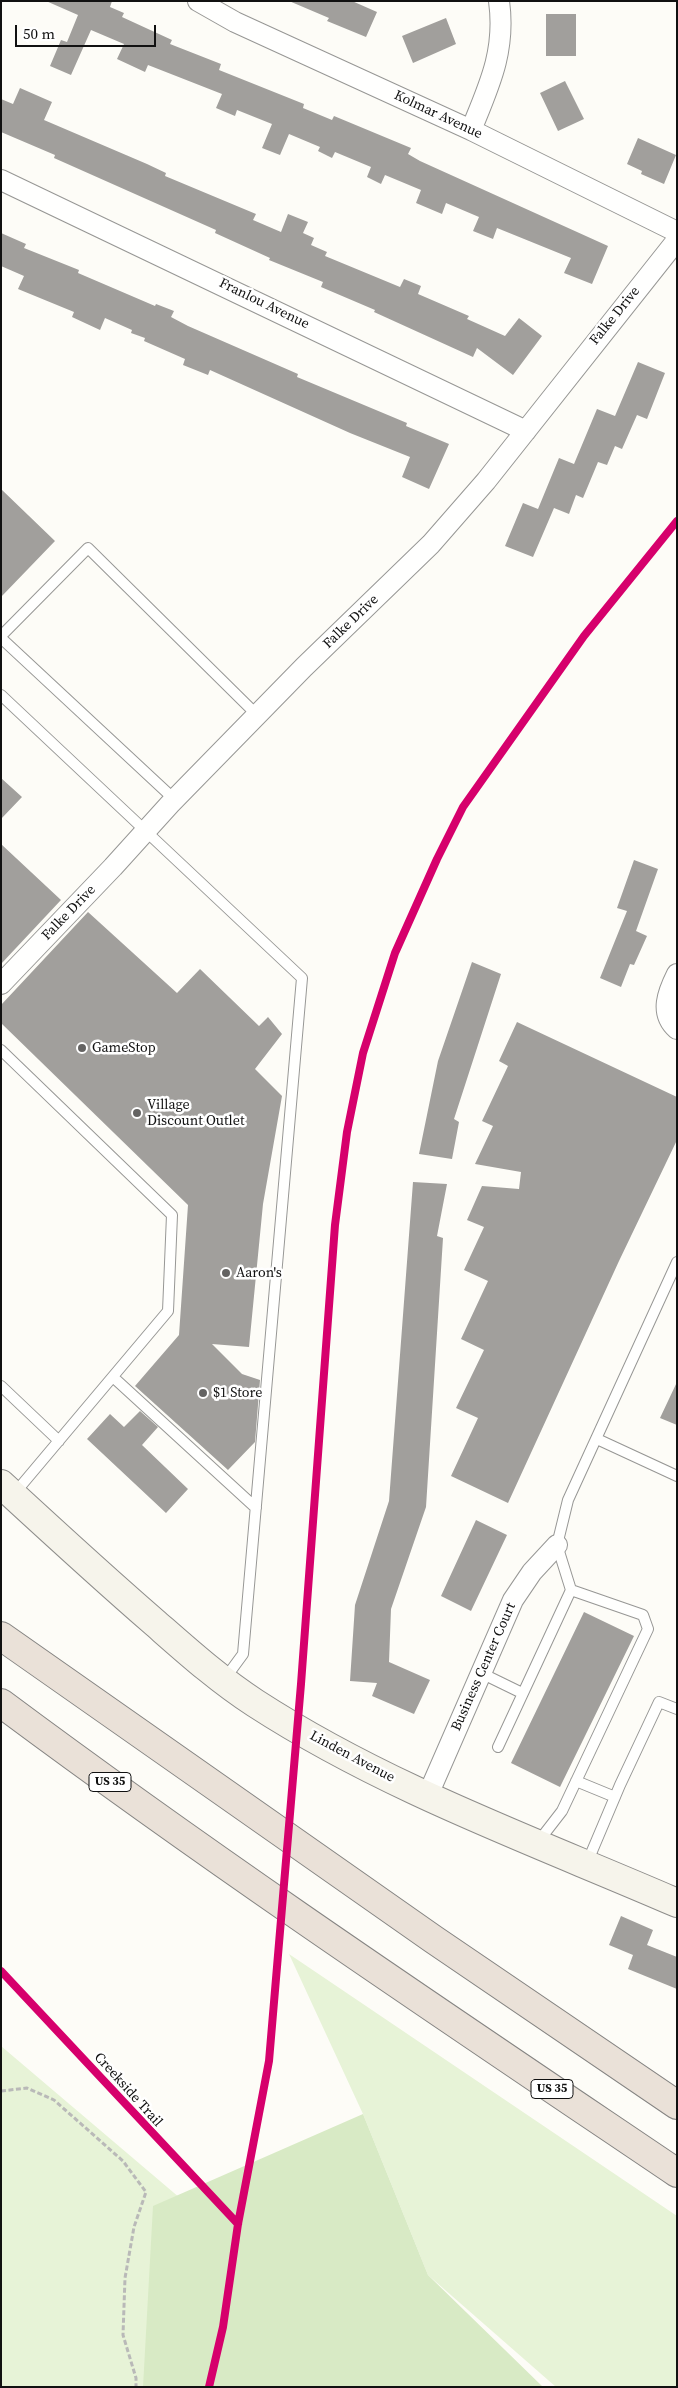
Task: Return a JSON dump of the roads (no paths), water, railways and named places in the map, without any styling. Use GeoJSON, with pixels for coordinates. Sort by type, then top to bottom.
{"type":"FeatureCollection","features":[{"type":"Feature","properties":{"kind":"highway"},"geometry":{"type":"LineString","coordinates":[[1,1636],[433,1938],[677,2105]]}},
{"type":"Feature","properties":{"kind":"highway","name":"US 35"},"geometry":{"type":"LineString","coordinates":[[1,1703],[219,1860],[428,2005],[677,2173]]}},
{"type":"Feature","properties":{"kind":"main road","name":"Linden Avenue"},"geometry":{"type":"LineString","coordinates":[[7,1490],[121,1594],[224,1681],[282,1720],[427,1797],[677,1903]]}},
{"type":"Feature","properties":{"kind":"street","name":"Kolmar Avenue"},"geometry":{"type":"LineString","coordinates":[[198,1],[235,22],[471,130],[677,232]]}},
{"type":"Feature","properties":{"kind":"street"},"geometry":{"type":"LineString","coordinates":[[471,130],[493,77],[499,53],[501,28],[499,1]]}},
{"type":"Feature","properties":{"kind":"street","name":"Franlou Avenue"},"geometry":{"type":"LineString","coordinates":[[1,180],[526,431]]}},
{"type":"Feature","properties":{"kind":"street","name":"Falke Drive"},"geometry":{"type":"LineString","coordinates":[[1,984],[174,799],[431,544],[486,481],[677,240]]}},
{"type":"Feature","properties":{"kind":"street"},"geometry":{"type":"LineString","coordinates":[[672,1021],[666,1001],[677,974]]}},
{"type":"Feature","properties":{"kind":"street","name":"Business Center Court"},"geometry":{"type":"LineString","coordinates":[[427,1797],[513,1600],[532,1572],[557,1545]]}},
{"type":"Feature","properties":{"kind":"lane"},"geometry":{"type":"LineString","coordinates":[[174,799],[153,782],[1,637],[88,548],[257,715]]}},
{"type":"Feature","properties":{"kind":"lane"},"geometry":{"type":"LineString","coordinates":[[1,695],[302,978],[243,1654],[224,1681]]}},
{"type":"Feature","properties":{"kind":"lane"},"geometry":{"type":"LineString","coordinates":[[1,1050],[172,1215],[168,1311],[59,1441],[7,1490]]}},
{"type":"Feature","properties":{"kind":"lane"},"geometry":{"type":"LineString","coordinates":[[498,1747],[571,1590],[557,1545],[568,1500],[677,1262]]}},
{"type":"Feature","properties":{"kind":"lane"},"geometry":{"type":"LineString","coordinates":[[113,1377],[256,1508]]}},
{"type":"Feature","properties":{"kind":"lane"},"geometry":{"type":"LineString","coordinates":[[1,1386],[59,1441]]}},
{"type":"Feature","properties":{"kind":"lane"},"geometry":{"type":"LineString","coordinates":[[597,1439],[677,1476]]}},
{"type":"Feature","properties":{"kind":"lane"},"geometry":{"type":"LineString","coordinates":[[536,1844],[562,1811],[648,1629],[643,1615],[571,1590]]}},
{"type":"Feature","properties":{"kind":"lane"},"geometry":{"type":"LineString","coordinates":[[481,1673],[522,1693]]}},
{"type":"Feature","properties":{"kind":"lane"},"geometry":{"type":"LineString","coordinates":[[586,1864],[658,1702],[677,1710]]}},
{"type":"Feature","properties":{"kind":"lane"},"geometry":{"type":"LineString","coordinates":[[576,1781],[615,1797]]}},
{"type":"Feature","properties":{"kind":"place","name":"GameStop"},"geometry":{"type":"Point","coordinates":[82,1048]}},
{"type":"Feature","properties":{"kind":"place","name":"Village Discount Outlet"},"geometry":{"type":"Point","coordinates":[137,1113]}},
{"type":"Feature","properties":{"kind":"place","name":"Aaron's"},"geometry":{"type":"Point","coordinates":[226,1273]}},
{"type":"Feature","properties":{"kind":"place","name":"$1 Store"},"geometry":{"type":"Point","coordinates":[203,1393]}}]}
